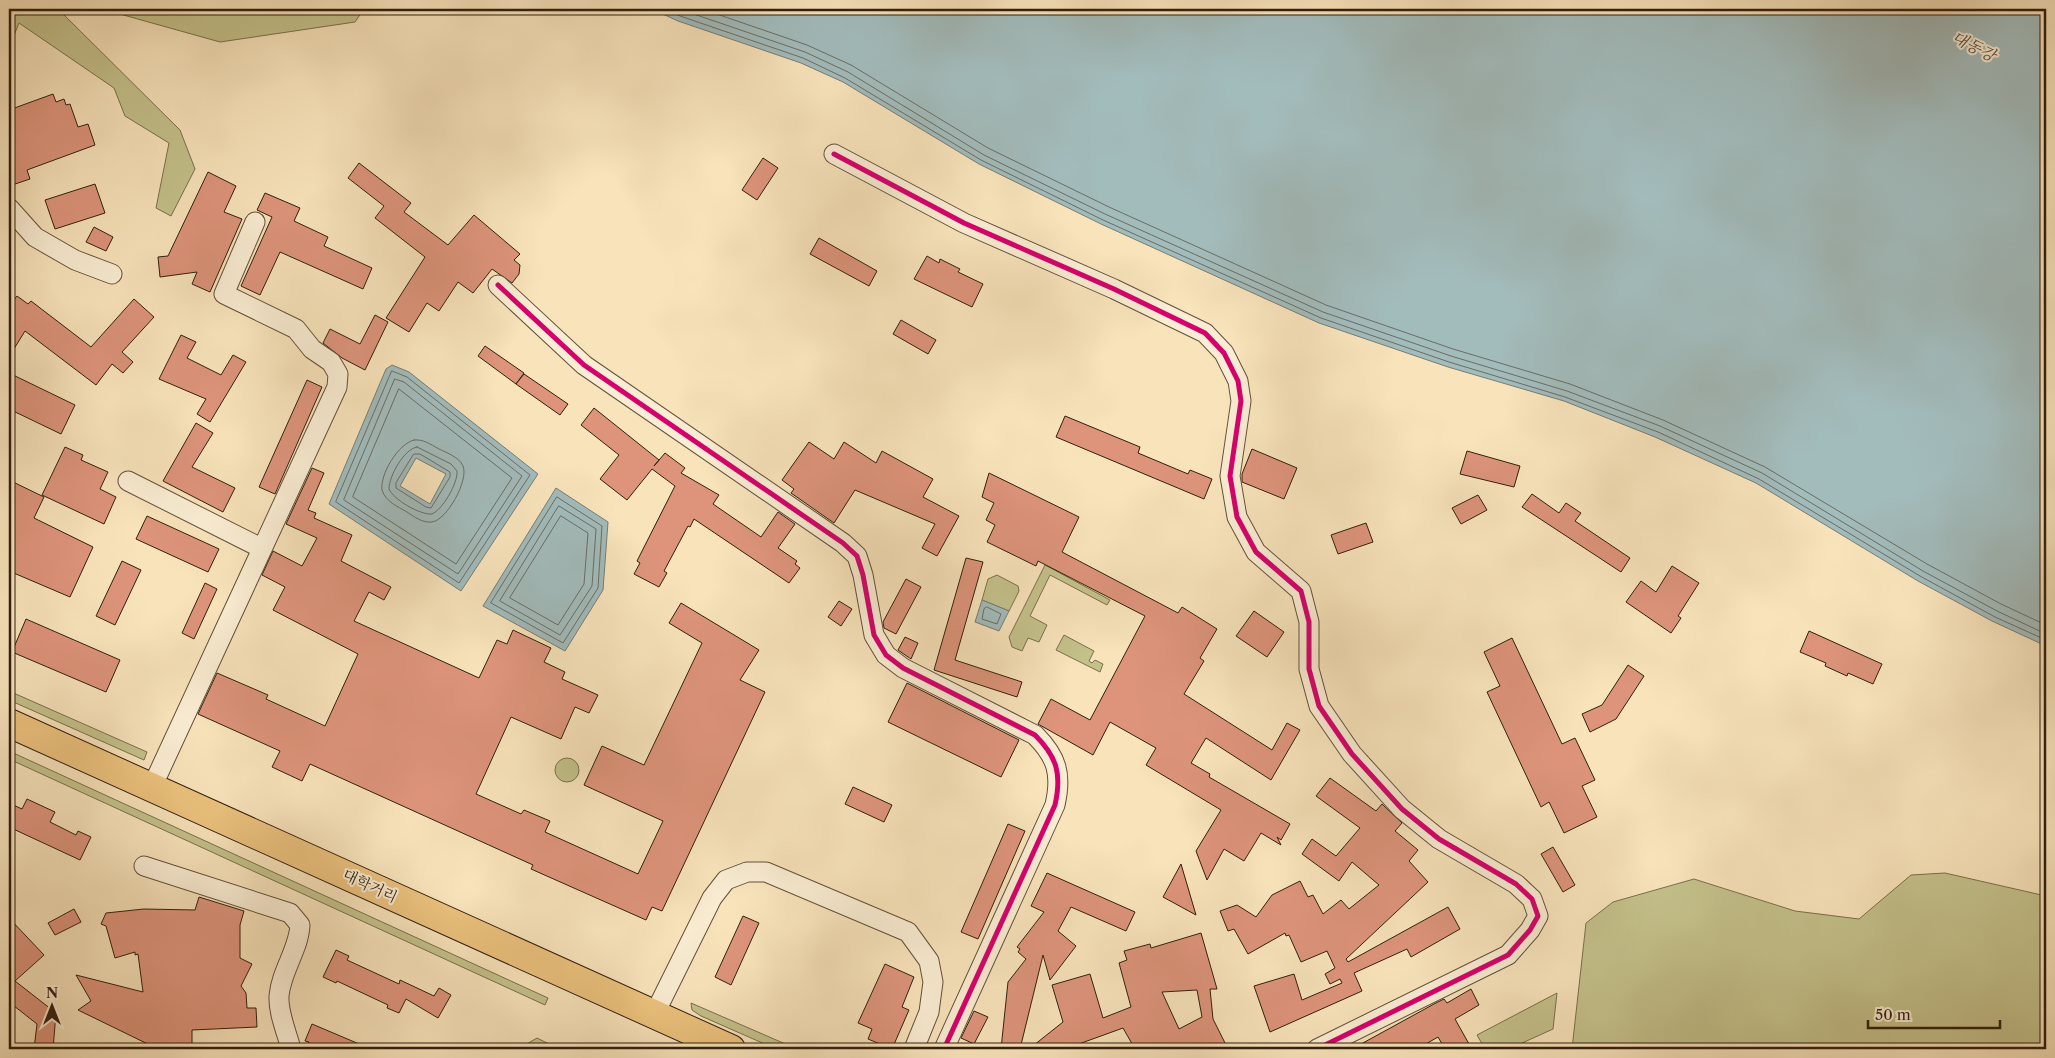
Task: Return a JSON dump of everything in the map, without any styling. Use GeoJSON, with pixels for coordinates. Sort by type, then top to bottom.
{"type":"FeatureCollection","features":[{"type":"Feature","properties":{"kind":"main road","name":"대학거리"},"geometry":{"type":"LineString","coordinates":[[9,723],[731,1049]]}},
{"type":"Feature","properties":{"kind":"street"},"geometry":{"type":"LineString","coordinates":[[834,154],[964,223],[1114,289],[1205,334],[1224,353],[1238,381],[1241,402],[1230,476],[1237,517],[1256,552],[1301,591],[1309,622],[1309,669],[1319,706],[1352,754],[1402,809],[1439,839],[1516,884],[1532,899],[1538,916],[1530,930],[1508,955],[1317,1049]]}},
{"type":"Feature","properties":{"kind":"street"},"geometry":{"type":"LineString","coordinates":[[9,208],[35,237],[75,260],[112,274]]}},
{"type":"Feature","properties":{"kind":"street"},"geometry":{"type":"LineString","coordinates":[[152,787],[337,386],[338,374],[331,362],[312,349],[296,329],[224,294],[255,222]]}},
{"type":"Feature","properties":{"kind":"street"},"geometry":{"type":"LineString","coordinates":[[498,285],[584,365],[827,532],[857,556],[863,575],[874,635],[886,655],[903,668],[1035,735],[1051,750],[1060,784],[1054,804],[944,1049]]}},
{"type":"Feature","properties":{"kind":"street"},"geometry":{"type":"LineString","coordinates":[[128,481],[261,548]]}},
{"type":"Feature","properties":{"kind":"street"},"geometry":{"type":"LineString","coordinates":[[144,866],[290,913],[300,925],[299,935],[279,996],[281,1013],[291,1049]]}},
{"type":"Feature","properties":{"kind":"street"},"geometry":{"type":"LineString","coordinates":[[654,1015],[712,898],[726,880],[746,872],[766,872],[908,932],[929,961],[932,982],[929,1012],[914,1049]]}},
{"type":"Feature","properties":{"kind":"shaded area"},"geometry":{"type":"Polygon","coordinates":[[[9,9],[58,9],[180,130],[195,169],[171,216],[156,208],[169,143],[125,116],[114,88],[19,23],[9,48],[9,9]]]}},
{"type":"Feature","properties":{"kind":"shaded area"},"geometry":{"type":"Polygon","coordinates":[[[102,9],[364,9],[355,22],[220,42],[102,9]]]}},
{"type":"Feature","properties":{"kind":"shaded area"},"geometry":{"type":"Polygon","coordinates":[[[1045,565],[1110,600],[1107,605],[1050,575],[1030,616],[1047,625],[1039,642],[1028,638],[1022,651],[1012,647],[1009,637],[1045,565]]]}},
{"type":"Feature","properties":{"kind":"shaded area"},"geometry":{"type":"Polygon","coordinates":[[[997,575],[1018,586],[1019,591],[1009,611],[982,600],[988,579],[997,575]]]}},
{"type":"Feature","properties":{"kind":"shaded area"},"geometry":{"type":"Polygon","coordinates":[[[1064,635],[1094,651],[1089,661],[1092,663],[1095,660],[1103,664],[1100,672],[1056,650],[1064,635]]]}},
{"type":"Feature","properties":{"kind":"shaded area"},"geometry":{"type":"Polygon","coordinates":[[[9,691],[147,752],[144,760],[9,700],[9,691]]]}},
{"type":"Feature","properties":{"kind":"shaded area"},"geometry":{"type":"Polygon","coordinates":[[[9,751],[548,998],[545,1005],[9,759],[9,751]]]}},
{"type":"Feature","properties":{"kind":"shaded area"},"geometry":{"type":"Polygon","coordinates":[[[562,758],[572,758],[579,765],[579,775],[572,782],[562,782],[555,775],[555,765],[562,758]]]}},
{"type":"Feature","properties":{"kind":"shaded area"},"geometry":{"type":"Polygon","coordinates":[[[1945,873],[2046,896],[2046,1049],[1572,1049],[1586,923],[1613,902],[1694,879],[1795,911],[1859,919],[1911,875],[1945,873]]]}},
{"type":"Feature","properties":{"kind":"shaded area"},"geometry":{"type":"Polygon","coordinates":[[[1557,993],[1553,1029],[1509,1049],[1485,1049],[1477,1035],[1557,993]]]}},
{"type":"Feature","properties":{"kind":"shaded area"},"geometry":{"type":"Polygon","coordinates":[[[691,1003],[797,1049],[776,1049],[701,1016],[692,1010],[691,1003]]]}},
{"type":"Feature","properties":{"kind":"shaded area"},"geometry":{"type":"Polygon","coordinates":[[[537,1038],[559,1049],[518,1049],[537,1038]]]}},
{"type":"Feature","properties":{"kind":"water","name":"대동강"},"geometry":{"type":"Polygon","coordinates":[[[652,9],[2046,9],[2046,646],[1992,621],[1918,581],[1756,483],[1655,437],[1564,401],[1448,367],[1319,323],[1101,224],[979,164],[843,82],[801,63],[678,21],[652,9]]]}},
{"type":"Feature","properties":{"kind":"water"},"geometry":{"type":"Polygon","coordinates":[[[392,365],[409,372],[538,474],[461,591],[329,504],[386,369],[392,365]],[[416,458],[400,486],[430,504],[446,474],[416,458]]]}},
{"type":"Feature","properties":{"kind":"water"},"geometry":{"type":"Polygon","coordinates":[[[556,488],[608,522],[603,590],[565,651],[483,606],[556,488]]]}},
{"type":"Feature","properties":{"kind":"water"},"geometry":{"type":"Polygon","coordinates":[[[982,600],[1009,611],[999,631],[975,622],[982,600]]]}},
{"type":"Feature","properties":{"kind":"building"},"geometry":{"type":"Polygon","coordinates":[[[53,94],[56,102],[64,99],[66,105],[70,104],[78,127],[88,124],[95,145],[27,170],[30,179],[9,186],[9,110],[53,94]]]}},
{"type":"Feature","properties":{"kind":"building"},"geometry":{"type":"Polygon","coordinates":[[[763,158],[778,168],[757,200],[742,190],[763,158]]]}},
{"type":"Feature","properties":{"kind":"building"},"geometry":{"type":"Polygon","coordinates":[[[359,163],[411,203],[404,212],[448,245],[474,215],[520,254],[514,260],[520,265],[519,274],[512,283],[492,269],[473,293],[458,282],[439,311],[427,303],[409,332],[386,318],[425,257],[375,218],[384,206],[348,178],[359,163]]]}},
{"type":"Feature","properties":{"kind":"building"},"geometry":{"type":"Polygon","coordinates":[[[208,172],[236,186],[224,212],[242,219],[210,292],[192,284],[197,272],[160,277],[158,257],[168,256],[208,172]]]}},
{"type":"Feature","properties":{"kind":"building"},"geometry":{"type":"Polygon","coordinates":[[[95,184],[105,213],[55,229],[45,200],[95,184]]]}},
{"type":"Feature","properties":{"kind":"building"},"geometry":{"type":"Polygon","coordinates":[[[265,193],[300,208],[294,221],[328,237],[324,246],[372,268],[363,289],[280,252],[260,295],[241,286],[272,217],[257,210],[265,193]]]}},
{"type":"Feature","properties":{"kind":"building"},"geometry":{"type":"Polygon","coordinates":[[[94,227],[113,237],[106,251],[86,242],[94,227]]]}},
{"type":"Feature","properties":{"kind":"building"},"geometry":{"type":"Polygon","coordinates":[[[819,238],[877,271],[869,286],[810,254],[819,238]]]}},
{"type":"Feature","properties":{"kind":"building"},"geometry":{"type":"Polygon","coordinates":[[[927,256],[939,263],[940,259],[960,269],[958,272],[983,284],[972,307],[914,279],[927,256]]]}},
{"type":"Feature","properties":{"kind":"building"},"geometry":{"type":"Polygon","coordinates":[[[17,296],[28,304],[31,301],[91,347],[134,299],[154,317],[122,352],[133,362],[123,373],[112,364],[96,385],[25,331],[9,357],[9,306],[17,296]]]}},
{"type":"Feature","properties":{"kind":"building"},"geometry":{"type":"Polygon","coordinates":[[[375,315],[388,322],[365,370],[342,358],[323,343],[330,329],[360,344],[375,315]]]}},
{"type":"Feature","properties":{"kind":"building"},"geometry":{"type":"Polygon","coordinates":[[[901,320],[936,340],[928,354],[893,334],[901,320]]]}},
{"type":"Feature","properties":{"kind":"building"},"geometry":{"type":"Polygon","coordinates":[[[181,335],[196,342],[187,358],[221,375],[233,355],[246,362],[210,422],[197,414],[206,399],[159,379],[181,335]]]}},
{"type":"Feature","properties":{"kind":"building"},"geometry":{"type":"Polygon","coordinates":[[[485,346],[524,373],[516,384],[478,356],[485,346]]]}},
{"type":"Feature","properties":{"kind":"building"},"geometry":{"type":"Polygon","coordinates":[[[9,373],[75,405],[61,434],[9,409],[9,373]]]}},
{"type":"Feature","properties":{"kind":"building"},"geometry":{"type":"Polygon","coordinates":[[[524,374],[568,404],[560,415],[516,384],[524,374]]]}},
{"type":"Feature","properties":{"kind":"building"},"geometry":{"type":"Polygon","coordinates":[[[307,380],[322,387],[275,494],[259,487],[307,380]]]}},
{"type":"Feature","properties":{"kind":"building"},"geometry":{"type":"Polygon","coordinates":[[[594,408],[659,460],[654,466],[665,453],[685,468],[681,473],[719,495],[713,504],[761,537],[778,512],[795,524],[778,548],[797,561],[795,564],[800,568],[789,583],[694,519],[690,527],[688,526],[664,571],[667,573],[659,587],[634,574],[640,563],[637,561],[675,486],[652,469],[627,500],[600,479],[619,455],[581,425],[594,408]]]}},
{"type":"Feature","properties":{"kind":"building"},"geometry":{"type":"Polygon","coordinates":[[[1065,416],[1140,447],[1138,453],[1188,474],[1190,470],[1212,479],[1204,499],[1056,437],[1065,416]]]}},
{"type":"Feature","properties":{"kind":"building"},"geometry":{"type":"Polygon","coordinates":[[[196,423],[213,433],[192,467],[235,488],[223,512],[163,481],[196,423]]]}},
{"type":"Feature","properties":{"kind":"building"},"geometry":{"type":"Polygon","coordinates":[[[809,442],[834,459],[844,442],[876,463],[882,451],[933,479],[923,497],[959,516],[937,556],[922,548],[935,524],[855,490],[834,523],[791,493],[794,489],[782,480],[809,442]]]}},
{"type":"Feature","properties":{"kind":"building"},"geometry":{"type":"Polygon","coordinates":[[[65,447],[83,455],[81,460],[108,472],[100,489],[116,497],[104,524],[42,495],[65,447]]]}},
{"type":"Feature","properties":{"kind":"building"},"geometry":{"type":"Polygon","coordinates":[[[1252,449],[1297,468],[1284,499],[1242,482],[1242,474],[1252,449]]]}},
{"type":"Feature","properties":{"kind":"building"},"geometry":{"type":"Polygon","coordinates":[[[1467,451],[1520,466],[1514,487],[1460,474],[1467,451]]]}},
{"type":"Feature","properties":{"kind":"building"},"geometry":{"type":"Polygon","coordinates":[[[312,468],[324,473],[308,510],[316,513],[314,518],[352,535],[341,561],[391,587],[384,600],[369,592],[354,621],[479,678],[497,640],[507,644],[513,630],[551,648],[544,662],[565,672],[562,679],[598,695],[589,713],[575,707],[561,739],[511,717],[476,794],[521,814],[524,810],[550,821],[545,832],[638,874],[663,821],[584,785],[602,746],[644,765],[702,643],[669,623],[681,603],[759,650],[740,680],[765,692],[662,911],[652,907],[646,920],[531,869],[533,865],[310,764],[302,781],[272,767],[280,751],[198,714],[217,673],[268,695],[266,699],[325,726],[358,654],[273,610],[285,587],[262,575],[273,551],[302,566],[317,538],[286,524],[312,468]]]}},
{"type":"Feature","properties":{"kind":"building"},"geometry":{"type":"Polygon","coordinates":[[[989,473],[1079,517],[1062,552],[1178,613],[1182,607],[1217,629],[1200,658],[1204,661],[1184,694],[1272,750],[1287,723],[1300,730],[1271,780],[1206,738],[1191,763],[1210,774],[1209,777],[1290,824],[1281,840],[1277,837],[1281,845],[1261,833],[1244,861],[1224,849],[1207,880],[1196,851],[1221,810],[1146,765],[1156,748],[1110,722],[1093,755],[1038,724],[1051,699],[1090,720],[1145,616],[1038,561],[1036,566],[987,542],[995,525],[986,520],[994,503],[982,497],[989,473]]]}},
{"type":"Feature","properties":{"kind":"building"},"geometry":{"type":"Polygon","coordinates":[[[9,480],[44,497],[34,518],[93,547],[70,597],[9,571],[9,480]]]}},
{"type":"Feature","properties":{"kind":"building"},"geometry":{"type":"Polygon","coordinates":[[[1532,494],[1559,513],[1566,503],[1581,513],[1575,521],[1630,558],[1621,572],[1522,507],[1532,494]]]}},
{"type":"Feature","properties":{"kind":"building"},"geometry":{"type":"Polygon","coordinates":[[[1478,495],[1487,510],[1461,524],[1452,508],[1478,495]]]}},
{"type":"Feature","properties":{"kind":"building"},"geometry":{"type":"Polygon","coordinates":[[[147,516],[219,549],[208,572],[136,539],[147,516]]]}},
{"type":"Feature","properties":{"kind":"building"},"geometry":{"type":"Polygon","coordinates":[[[1366,523],[1373,542],[1338,554],[1331,535],[1366,523]]]}},
{"type":"Feature","properties":{"kind":"building"},"geometry":{"type":"Polygon","coordinates":[[[966,558],[983,562],[955,660],[1022,682],[1017,697],[934,670],[966,558]]]}},
{"type":"Feature","properties":{"kind":"building"},"geometry":{"type":"Polygon","coordinates":[[[122,561],[141,570],[115,625],[96,616],[122,561]]]}},
{"type":"Feature","properties":{"kind":"building"},"geometry":{"type":"Polygon","coordinates":[[[1672,566],[1699,583],[1678,616],[1681,618],[1671,633],[1626,602],[1641,581],[1656,592],[1672,566]]]}},
{"type":"Feature","properties":{"kind":"building"},"geometry":{"type":"Polygon","coordinates":[[[906,579],[921,587],[896,634],[884,628],[883,622],[906,579]]]}},
{"type":"Feature","properties":{"kind":"building"},"geometry":{"type":"Polygon","coordinates":[[[205,583],[217,589],[194,639],[182,633],[205,583]]]}},
{"type":"Feature","properties":{"kind":"building"},"geometry":{"type":"Polygon","coordinates":[[[839,601],[852,609],[841,626],[828,617],[839,601]]]}},
{"type":"Feature","properties":{"kind":"building"},"geometry":{"type":"Polygon","coordinates":[[[1254,611],[1284,632],[1267,657],[1236,636],[1254,611]]]}},
{"type":"Feature","properties":{"kind":"building"},"geometry":{"type":"Polygon","coordinates":[[[26,619],[120,660],[106,692],[12,652],[26,619]]]}},
{"type":"Feature","properties":{"kind":"building"},"geometry":{"type":"Polygon","coordinates":[[[1809,631],[1882,664],[1873,684],[1848,673],[1847,676],[1825,666],[1826,663],[1800,652],[1809,631]]]}},
{"type":"Feature","properties":{"kind":"building"},"geometry":{"type":"Polygon","coordinates":[[[905,637],[918,643],[911,659],[898,650],[905,637]]]}},
{"type":"Feature","properties":{"kind":"building"},"geometry":{"type":"Polygon","coordinates":[[[1512,638],[1562,744],[1575,738],[1595,780],[1582,786],[1597,817],[1564,833],[1549,802],[1541,807],[1487,692],[1500,686],[1484,652],[1512,638]]]}},
{"type":"Feature","properties":{"kind":"building"},"geometry":{"type":"Polygon","coordinates":[[[1628,665],[1644,676],[1616,719],[1590,732],[1582,714],[1602,705],[1628,665]]]}},
{"type":"Feature","properties":{"kind":"building"},"geometry":{"type":"Polygon","coordinates":[[[907,683],[1019,740],[1001,777],[888,722],[907,683]]]}},
{"type":"Feature","properties":{"kind":"building"},"geometry":{"type":"Polygon","coordinates":[[[1330,778],[1376,811],[1382,804],[1402,823],[1395,831],[1418,850],[1409,861],[1428,882],[1346,959],[1348,962],[1448,907],[1460,929],[1411,957],[1407,949],[1354,973],[1362,991],[1270,1032],[1254,986],[1294,974],[1302,1000],[1342,983],[1340,979],[1330,984],[1325,974],[1335,968],[1327,951],[1301,962],[1289,935],[1286,936],[1285,933],[1248,954],[1234,929],[1228,931],[1220,911],[1237,905],[1256,917],[1272,895],[1300,881],[1308,897],[1313,895],[1323,914],[1341,900],[1349,909],[1379,885],[1352,862],[1339,881],[1302,854],[1312,839],[1336,856],[1360,828],[1316,796],[1330,778]]]}},
{"type":"Feature","properties":{"kind":"building"},"geometry":{"type":"Polygon","coordinates":[[[853,787],[892,805],[884,822],[845,804],[853,787]]]}},
{"type":"Feature","properties":{"kind":"building"},"geometry":{"type":"Polygon","coordinates":[[[27,799],[55,812],[50,822],[76,835],[78,831],[91,837],[80,860],[9,827],[9,803],[22,809],[27,799]]]}},
{"type":"Feature","properties":{"kind":"building"},"geometry":{"type":"Polygon","coordinates":[[[1008,824],[1025,831],[978,939],[961,932],[1008,824]]]}},
{"type":"Feature","properties":{"kind":"building"},"geometry":{"type":"Polygon","coordinates":[[[1553,847],[1575,885],[1563,892],[1541,854],[1553,847]]]}},
{"type":"Feature","properties":{"kind":"building"},"geometry":{"type":"Polygon","coordinates":[[[1181,864],[1196,915],[1163,897],[1181,864]]]}},
{"type":"Feature","properties":{"kind":"building"},"geometry":{"type":"Polygon","coordinates":[[[1047,873],[1135,912],[1126,931],[1071,907],[1058,931],[1076,946],[1050,980],[1043,955],[1020,1049],[1001,1049],[1008,982],[1026,959],[1018,952],[1020,949],[1017,947],[1044,912],[1031,906],[1047,873]]]}},
{"type":"Feature","properties":{"kind":"building"},"geometry":{"type":"Polygon","coordinates":[[[199,897],[244,911],[240,925],[240,958],[252,964],[241,986],[246,993],[247,1008],[256,1008],[257,1027],[192,1030],[192,1049],[158,1049],[78,1010],[91,1001],[76,975],[143,992],[138,954],[135,955],[135,952],[115,958],[106,926],[101,924],[106,913],[144,909],[195,910],[199,897]]]}},
{"type":"Feature","properties":{"kind":"building"},"geometry":{"type":"Polygon","coordinates":[[[74,909],[81,922],[55,935],[48,923],[74,909]]]}},
{"type":"Feature","properties":{"kind":"building"},"geometry":{"type":"Polygon","coordinates":[[[743,916],[759,923],[731,985],[715,977],[743,916]]]}},
{"type":"Feature","properties":{"kind":"building"},"geometry":{"type":"Polygon","coordinates":[[[9,918],[44,955],[15,981],[56,1013],[53,1049],[34,1049],[37,1024],[9,1002],[9,918]]]}},
{"type":"Feature","properties":{"kind":"building"},"geometry":{"type":"Polygon","coordinates":[[[1201,933],[1217,989],[1210,989],[1213,1019],[1228,1049],[1135,1049],[1123,1028],[1065,1049],[1029,1049],[1063,1022],[1052,985],[1090,974],[1103,1018],[1131,1007],[1119,963],[1127,960],[1124,951],[1150,944],[1151,948],[1201,933]],[[1197,990],[1162,992],[1179,1029],[1202,1017],[1197,990]]]}},
{"type":"Feature","properties":{"kind":"building"},"geometry":{"type":"Polygon","coordinates":[[[336,950],[349,956],[347,960],[399,984],[400,980],[434,996],[439,988],[451,995],[438,1018],[406,999],[399,1013],[387,1008],[388,1005],[337,981],[336,983],[323,977],[336,950]]]}},
{"type":"Feature","properties":{"kind":"building"},"geometry":{"type":"Polygon","coordinates":[[[885,964],[914,977],[902,1007],[909,1010],[892,1049],[868,1039],[872,1029],[858,1023],[885,964]]]}},
{"type":"Feature","properties":{"kind":"building"},"geometry":{"type":"Polygon","coordinates":[[[1471,989],[1479,1005],[1455,1019],[1469,1044],[1460,1049],[1445,1049],[1438,1037],[1417,1049],[1352,1049],[1434,1004],[1444,999],[1447,1003],[1471,989]]]}},
{"type":"Feature","properties":{"kind":"building"},"geometry":{"type":"Polygon","coordinates":[[[974,1011],[988,1017],[974,1044],[961,1038],[974,1011]]]}},
{"type":"Feature","properties":{"kind":"building"},"geometry":{"type":"Polygon","coordinates":[[[312,1024],[371,1049],[306,1049],[309,1042],[305,1041],[312,1024]]]}},
{"type":"Feature","properties":{"kind":"cycle path"},"geometry":{"type":"LineString","coordinates":[[834,154],[964,223],[1114,289],[1205,333],[1224,353],[1238,381],[1241,401],[1230,476],[1237,517],[1256,552],[1301,591],[1309,622],[1309,669],[1319,706],[1352,754],[1402,809],[1439,839],[1516,884],[1532,899],[1538,916],[1530,930],[1508,955],[1317,1049]]}},
{"type":"Feature","properties":{"kind":"cycle path"},"geometry":{"type":"LineString","coordinates":[[498,285],[584,365],[843,543],[857,556],[863,575],[874,635],[886,655],[903,668],[1035,735],[1053,759],[1058,775],[1055,805],[944,1049]]}}]}
